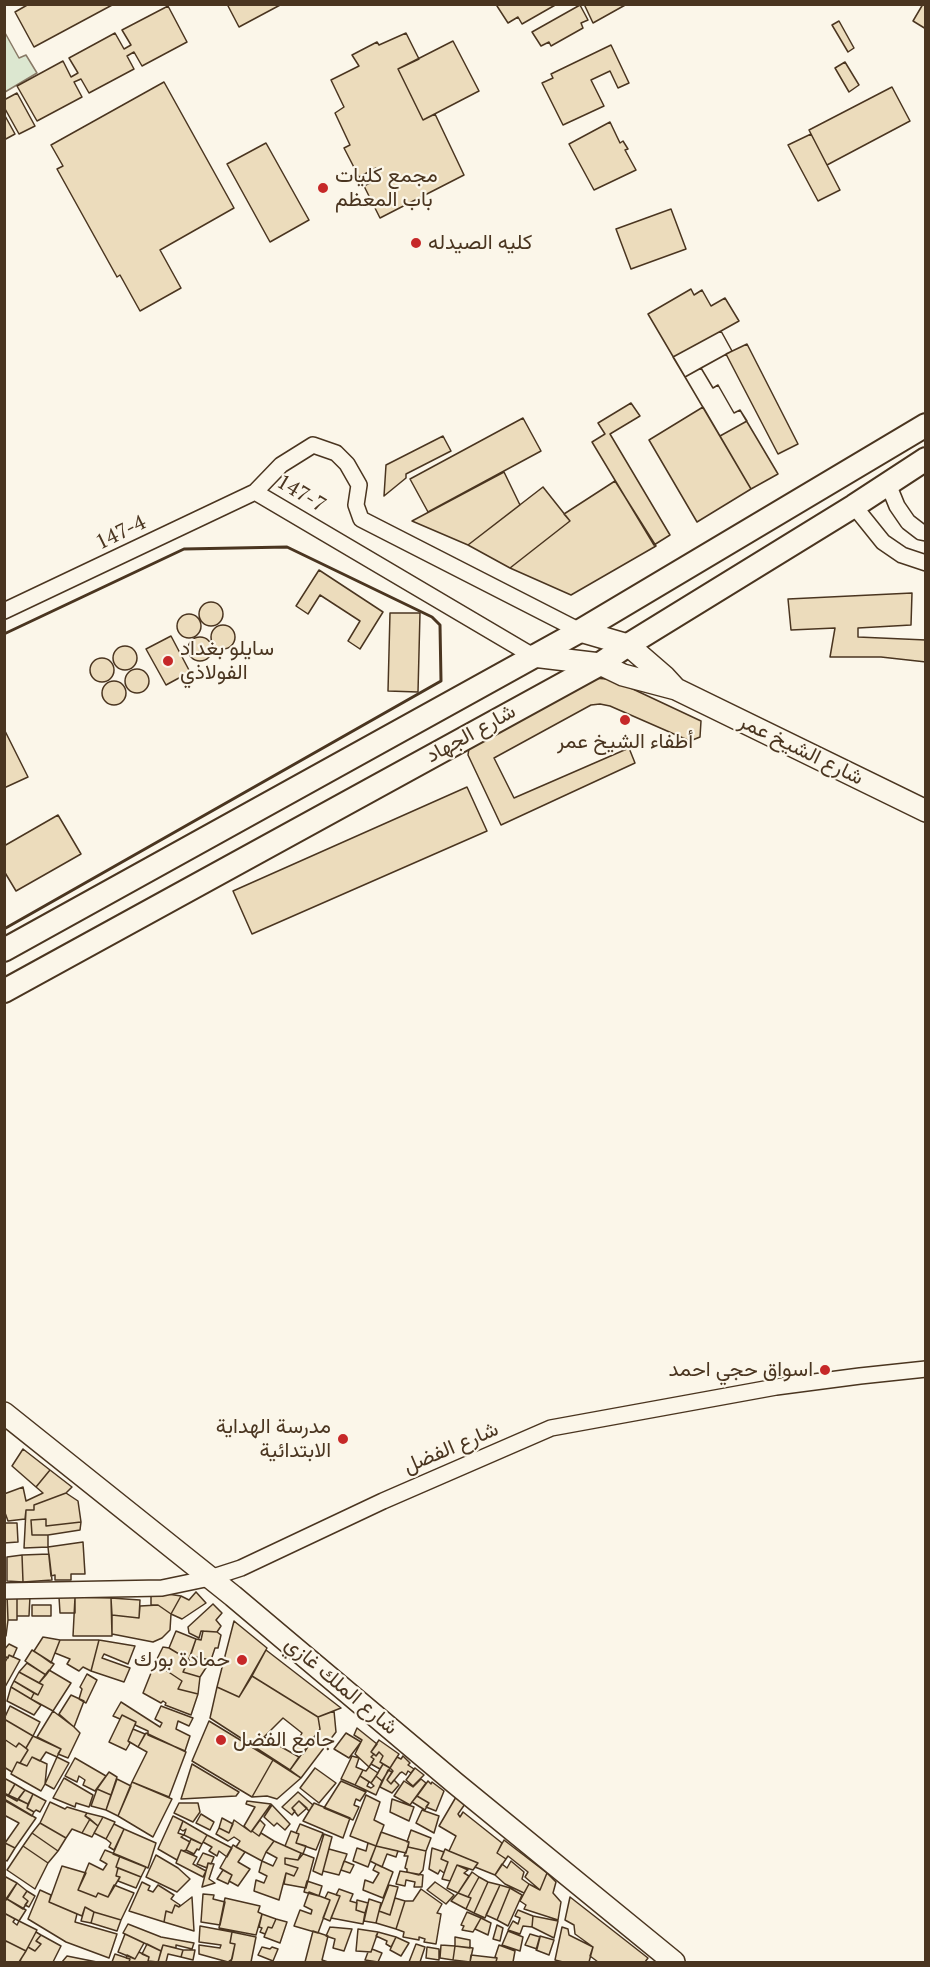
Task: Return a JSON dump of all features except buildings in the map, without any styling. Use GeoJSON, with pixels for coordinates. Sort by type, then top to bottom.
{"type":"FeatureCollection","features":[{"type":"Feature","properties":{"kind":"main road","name":"شارع الجهاد"},"geometry":{"type":"LineString","coordinates":[[4,950],[580,631],[926,425]]}},
{"type":"Feature","properties":{"kind":"main road","name":"شارع الجهاد"},"geometry":{"type":"LineString","coordinates":[[4,991],[600,664],[926,459]]}},
{"type":"Feature","properties":{"kind":"street","name":"147-7"},"geometry":{"type":"LineString","coordinates":[[533,656],[255,492],[280,465],[313,445],[336,453],[347,464],[359,485],[356,505],[361,519],[580,631]]}},
{"type":"Feature","properties":{"kind":"street"},"geometry":{"type":"LineString","coordinates":[[888,484],[897,506],[908,522],[926,533]]}},
{"type":"Feature","properties":{"kind":"street","name":"147-4"},"geometry":{"type":"LineString","coordinates":[[4,612],[255,492]]}},
{"type":"Feature","properties":{"kind":"street"},"geometry":{"type":"LineString","coordinates":[[854,506],[882,542],[902,555],[926,562]]}},
{"type":"Feature","properties":{"kind":"street","name":"شارع الشيخ عمر"},"geometry":{"type":"LineString","coordinates":[[580,631],[628,645],[676,689]]}},
{"type":"Feature","properties":{"kind":"street","name":"شارع الشيخ عمر"},"geometry":{"type":"LineString","coordinates":[[533,656],[600,664],[622,675],[676,689],[926,811]]}},
{"type":"Feature","properties":{"kind":"street","name":"شارع الفضل"},"geometry":{"type":"LineString","coordinates":[[4,1591],[162,1588],[210,1578],[241,1568],[383,1501],[551,1428],[776,1387],[926,1369]]}},
{"type":"Feature","properties":{"kind":"street","name":"شارع الملك غازي"},"geometry":{"type":"LineString","coordinates":[[4,1413],[210,1578],[674,1962]]}},
{"type":"Feature","properties":{"kind":"green space"},"geometry":{"type":"Polygon","coordinates":[[[4,31],[19,58],[26,55],[37,73],[5,92],[4,31]]]}},
{"type":"Feature","properties":{"kind":"wall"},"geometry":{"type":"LineString","coordinates":[[4,634],[184,549],[287,547],[432,617],[440,625],[441,681],[4,929]]}},
{"type":"Feature","properties":{"kind":"place","name":"مجمع كليات باب المعظم"},"geometry":{"type":"Point","coordinates":[323,188]}},
{"type":"Feature","properties":{"kind":"place","name":"كليه الصيدله"},"geometry":{"type":"Point","coordinates":[416,243]}},
{"type":"Feature","properties":{"kind":"place","name":"سايلو بغداد الفولاذي"},"geometry":{"type":"Point","coordinates":[168,661]}},
{"type":"Feature","properties":{"kind":"place","name":"أطفاء الشيخ عمر"},"geometry":{"type":"Point","coordinates":[625,720]}},
{"type":"Feature","properties":{"kind":"place","name":"اسواق حجي احمد"},"geometry":{"type":"Point","coordinates":[825,1370]}},
{"type":"Feature","properties":{"kind":"place","name":"مدرسة الهداية الابتدائية"},"geometry":{"type":"Point","coordinates":[343,1439]}},
{"type":"Feature","properties":{"kind":"place","name":"حمادة بورك"},"geometry":{"type":"Point","coordinates":[242,1660]}},
{"type":"Feature","properties":{"kind":"place","name":"جامع الفضل"},"geometry":{"type":"Point","coordinates":[221,1740]}}]}
